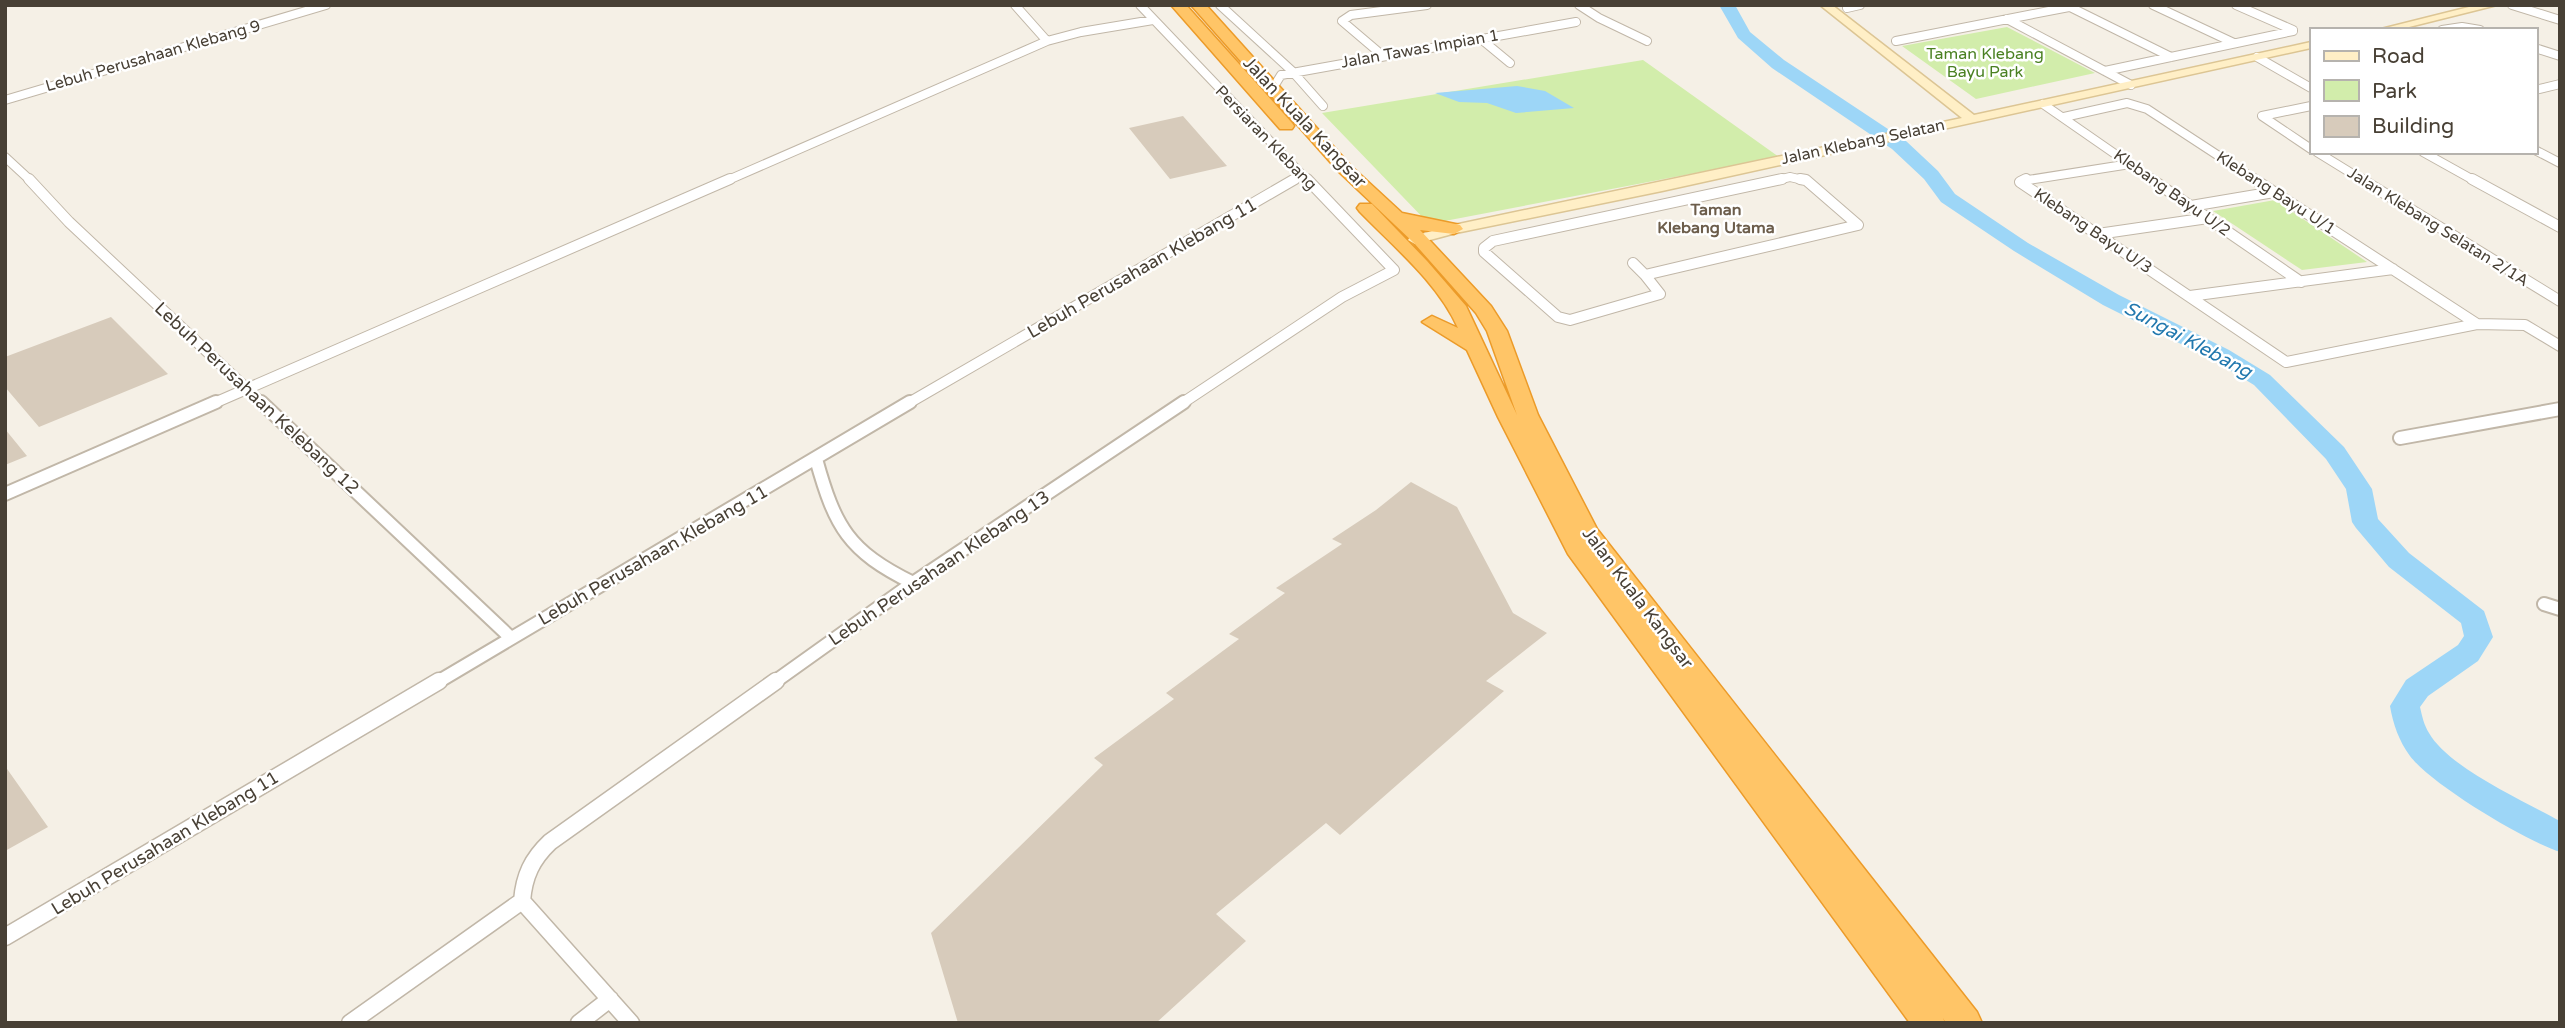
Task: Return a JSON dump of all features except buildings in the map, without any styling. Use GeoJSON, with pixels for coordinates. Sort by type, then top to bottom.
{"type":"FeatureCollection","features":[{"type":"Feature","properties":{"kind":"highway","name":"Jalan Kuala Kangsar"},"geometry":{"type":"LineString","coordinates":[[1178,5],[1273,112],[1343,184],[1484,310],[1497,331],[1528,415],[1587,533],[1966,1023]]}},
{"type":"Feature","properties":{"kind":"highway","name":"Jalan Kuala Kangsar"},"geometry":{"type":"LineString","coordinates":[[1198,5],[1249,61],[1277,81],[1345,169],[1417,239]]}},
{"type":"Feature","properties":{"kind":"highway"},"geometry":{"type":"LineString","coordinates":[[1343,184],[1353,188],[1388,223],[1417,239],[1415,247],[1435,268],[1444,244],[1454,229],[1423,225],[1393,214]]}},
{"type":"Feature","properties":{"kind":"highway","name":"Jalan Kuala Kangsar"},"geometry":{"type":"LineString","coordinates":[[1435,268],[1459,310],[1508,417],[1576,548],[1929,1023]]}},
{"type":"Feature","properties":{"kind":"highway"},"geometry":{"type":"LineString","coordinates":[[1432,322],[1475,346]]}},
{"type":"Feature","properties":{"kind":"street","name":"Lebuh Perusahaan Klebang 9"},"geometry":{"type":"LineString","coordinates":[[5,98],[326,5]]}},
{"type":"Feature","properties":{"kind":"street"},"geometry":{"type":"LineString","coordinates":[[1015,5],[1047,41]]}},
{"type":"Feature","properties":{"kind":"street","name":"Persiaran Klebang"},"geometry":{"type":"LineString","coordinates":[[1140,5],[1394,270]]}},
{"type":"Feature","properties":{"kind":"street"},"geometry":{"type":"LineString","coordinates":[[1220,5],[1294,72],[1323,106]]}},
{"type":"Feature","properties":{"kind":"street"},"geometry":{"type":"LineString","coordinates":[[1382,55],[1342,21],[1351,15],[1427,5]]}},
{"type":"Feature","properties":{"kind":"street"},"geometry":{"type":"LineString","coordinates":[[1579,5],[1599,18],[1647,41]]}},
{"type":"Feature","properties":{"kind":"street"},"geometry":{"type":"LineString","coordinates":[[1825,5],[1970,118]]}},
{"type":"Feature","properties":{"kind":"street"},"geometry":{"type":"LineString","coordinates":[[1847,8],[1860,5]]}},
{"type":"Feature","properties":{"kind":"street"},"geometry":{"type":"LineString","coordinates":[[2153,5],[2234,43]]}},
{"type":"Feature","properties":{"kind":"street"},"geometry":{"type":"LineString","coordinates":[[2105,71],[2294,30],[2236,5]]}},
{"type":"Feature","properties":{"kind":"street"},"geometry":{"type":"LineString","coordinates":[[2391,28],[2492,5]]}},
{"type":"Feature","properties":{"kind":"street"},"geometry":{"type":"LineString","coordinates":[[2512,5],[2560,20]]}},
{"type":"Feature","properties":{"kind":"street"},"geometry":{"type":"LineString","coordinates":[[1896,41],[2067,6],[2172,57]]}},
{"type":"Feature","properties":{"kind":"street"},"geometry":{"type":"LineString","coordinates":[[2007,19],[2131,85]]}},
{"type":"Feature","properties":{"kind":"street"},"geometry":{"type":"LineString","coordinates":[[5,494],[1047,41],[1081,32],[1153,20]]}},
{"type":"Feature","properties":{"kind":"street","name":"Jalan Tawas Impian 1"},"geometry":{"type":"LineString","coordinates":[[1277,81],[1294,72],[1576,22]]}},
{"type":"Feature","properties":{"kind":"street"},"geometry":{"type":"LineString","coordinates":[[1481,39],[1510,64]]}},
{"type":"Feature","properties":{"kind":"street","name":"Jalan Klebang Selatan"},"geometry":{"type":"LineString","coordinates":[[1417,239],[2310,45]]}},
{"type":"Feature","properties":{"kind":"street"},"geometry":{"type":"LineString","coordinates":[[2537,49],[2560,56]]}},
{"type":"Feature","properties":{"kind":"street"},"geometry":{"type":"LineString","coordinates":[[2257,57],[2310,87]]}},
{"type":"Feature","properties":{"kind":"street"},"geometry":{"type":"LineString","coordinates":[[2537,90],[2560,84]]}},
{"type":"Feature","properties":{"kind":"street","name":"Klebang Bayu U/1"},"geometry":{"type":"LineString","coordinates":[[2064,117],[2127,103],[2137,105],[2477,324]]}},
{"type":"Feature","properties":{"kind":"street","name":"Klebang Bayu U/2"},"geometry":{"type":"LineString","coordinates":[[2043,104],[2301,282]]}},
{"type":"Feature","properties":{"kind":"street"},"geometry":{"type":"LineString","coordinates":[[2310,106],[2262,116],[2310,148]]}},
{"type":"Feature","properties":{"kind":"street"},"geometry":{"type":"LineString","coordinates":[[2537,151],[2560,163]]}},
{"type":"Feature","properties":{"kind":"street","name":"Jalan Klebang Selatan 2/1A"},"geometry":{"type":"LineString","coordinates":[[2320,154],[2560,302]]}},
{"type":"Feature","properties":{"kind":"street"},"geometry":{"type":"LineString","coordinates":[[2427,154],[2560,227]]}},
{"type":"Feature","properties":{"kind":"street","name":"Lebuh Perusahaan Kelebang 12"},"geometry":{"type":"LineString","coordinates":[[5,157],[17,166],[78,231],[511,638]]}},
{"type":"Feature","properties":{"kind":"street","name":"Klebang Bayu U/3"},"geometry":{"type":"LineString","coordinates":[[2130,164],[2020,182],[2286,362],[2477,324],[2519,323],[2531,327],[2560,346]]}},
{"type":"Feature","properties":{"kind":"street","name":"Lebuh Perusahaan Klebang 11"},"geometry":{"type":"LineString","coordinates":[[5,937],[1302,175]]}},
{"type":"Feature","properties":{"kind":"street"},"geometry":{"type":"LineString","coordinates":[[1633,264],[1660,294],[1570,320],[1563,319],[1484,252],[1484,248],[1493,241],[1798,177],[1811,183],[1858,225],[1645,275]]}},
{"type":"Feature","properties":{"kind":"street"},"geometry":{"type":"LineString","coordinates":[[1662,187],[1678,201]]}},
{"type":"Feature","properties":{"kind":"street"},"geometry":{"type":"LineString","coordinates":[[2191,206],[2274,192]]}},
{"type":"Feature","properties":{"kind":"street"},"geometry":{"type":"LineString","coordinates":[[2098,234],[2208,218]]}},
{"type":"Feature","properties":{"kind":"street"},"geometry":{"type":"LineString","coordinates":[[2190,296],[2393,269]]}},
{"type":"Feature","properties":{"kind":"street","name":"Lebuh Perusahaan Klebang 13"},"geometry":{"type":"LineString","coordinates":[[522,901],[528,867],[551,841],[913,583],[1342,296],[1394,270]]}},
{"type":"Feature","properties":{"kind":"street"},"geometry":{"type":"LineString","coordinates":[[2400,438],[2560,409]]}},
{"type":"Feature","properties":{"kind":"street"},"geometry":{"type":"LineString","coordinates":[[816,459],[828,504],[845,536],[861,554],[883,570],[913,583]]}},
{"type":"Feature","properties":{"kind":"street"},"geometry":{"type":"LineString","coordinates":[[2544,604],[2560,609]]}},
{"type":"Feature","properties":{"kind":"street"},"geometry":{"type":"LineString","coordinates":[[350,1023],[522,901],[631,1023]]}},
{"type":"Feature","properties":{"kind":"street"},"geometry":{"type":"LineString","coordinates":[[579,1023],[610,999]]}},
{"type":"Feature","properties":{"kind":"green space","name":"Taman Klebang Bayu Park"},"geometry":{"type":"Polygon","coordinates":[[[2007,27],[2095,73],[1976,99],[1902,46],[2007,27]]]}},
{"type":"Feature","properties":{"kind":"green space"},"geometry":{"type":"Polygon","coordinates":[[[1643,60],[1779,157],[1429,224],[1322,113],[1643,60]]]}},
{"type":"Feature","properties":{"kind":"green space"},"geometry":{"type":"Polygon","coordinates":[[[2275,200],[2367,262],[2302,270],[2213,211],[2275,200]]]}},
{"type":"Feature","properties":{"kind":"water"},"geometry":{"type":"Polygon","coordinates":[[[1517,86],[1545,91],[1574,108],[1516,113],[1487,103],[1459,102],[1435,93],[1517,86]]]}},
{"type":"Feature","properties":{"kind":"waterway","name":"Sungai Klebang"},"geometry":{"type":"LineString","coordinates":[[1727,5],[1744,35],[1778,64],[1899,145],[1931,175],[1948,198],[2021,247],[2111,300],[2221,355],[2262,380],[2335,453],[2359,489],[2365,522],[2399,560],[2474,618],[2479,637],[2468,653],[2417,688],[2405,706],[2418,744],[2457,778],[2560,838]]}},
{"type":"Feature","properties":{"kind":"district","name":"Taman Klebang Utama"},"geometry":{"type":"Point","coordinates":[1716,219]}}]}
